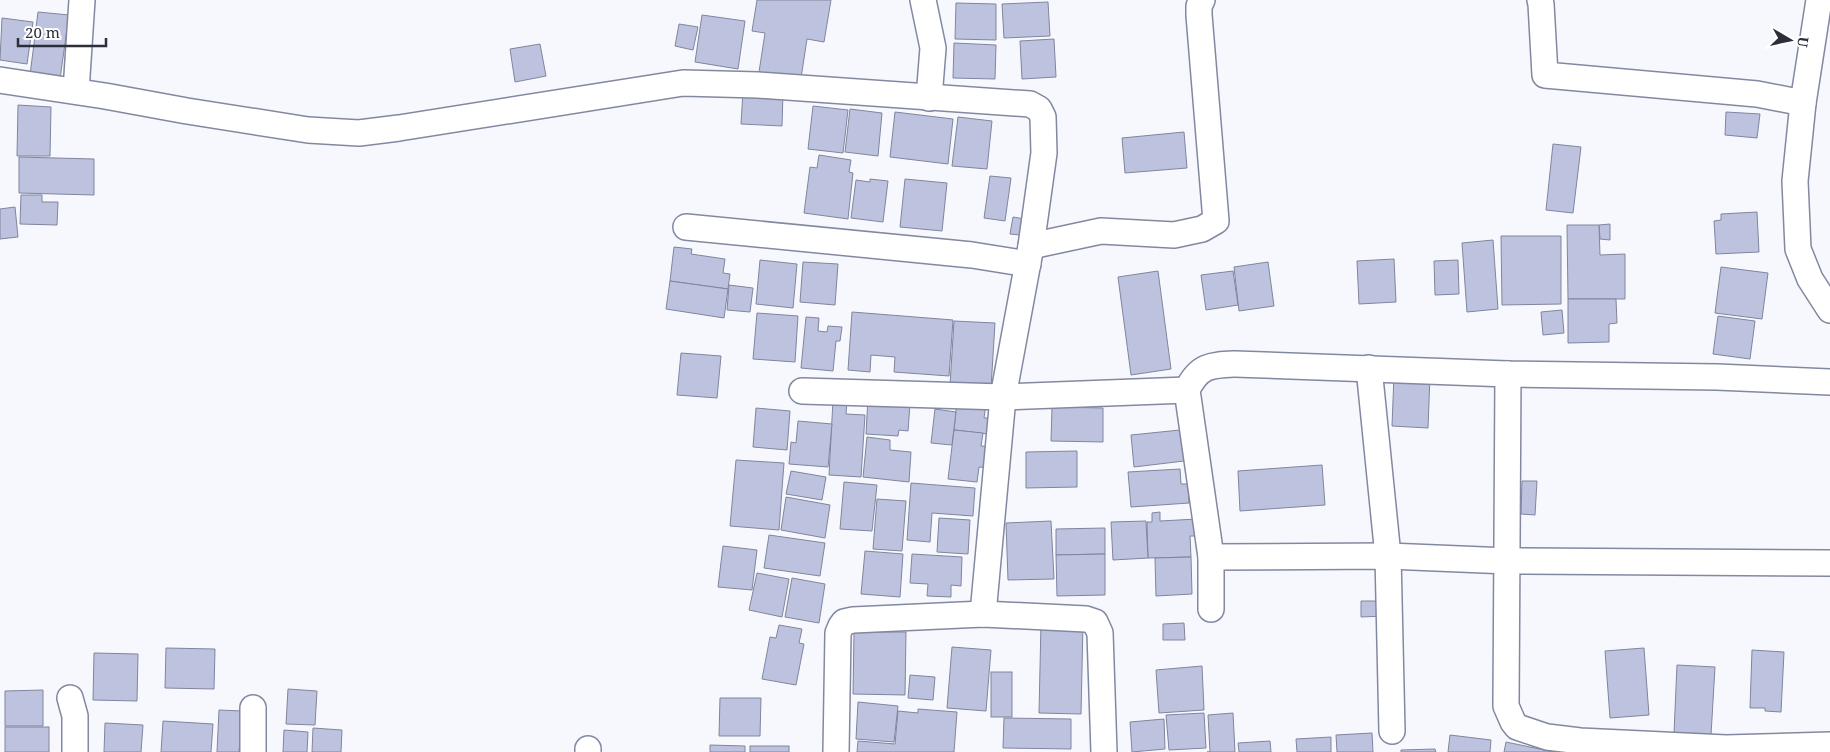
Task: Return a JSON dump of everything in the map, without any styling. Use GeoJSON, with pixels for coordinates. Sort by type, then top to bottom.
{"type":"FeatureCollection","features":[{"type":"Feature","properties":{"kind":"street"},"geometry":{"type":"LineString","coordinates":[[76,91],[82,0]]}},
{"type":"Feature","properties":{"kind":"street"},"geometry":{"type":"LineString","coordinates":[[924,0],[933,48],[929,98]]}},
{"type":"Feature","properties":{"kind":"street"},"geometry":{"type":"LineString","coordinates":[[686,227],[972,255],[1030,255],[1101,231],[1174,235],[1202,229],[1216,221],[1199,6],[1202,0]]}},
{"type":"Feature","properties":{"kind":"street"},"geometry":{"type":"LineString","coordinates":[[1540,0],[1542,4],[1545,76],[1763,95],[1803,102]]}},
{"type":"Feature","properties":{"kind":"street"},"geometry":{"type":"LineString","coordinates":[[1819,0],[1803,102],[1795,181],[1798,249],[1810,280],[1830,310]]}},
{"type":"Feature","properties":{"kind":"street"},"geometry":{"type":"LineString","coordinates":[[0,80],[308,130],[359,133],[409,127],[683,83],[758,85],[1030,104],[1038,109],[1043,117],[1044,153],[1030,255],[1003,397],[983,614]]}},
{"type":"Feature","properties":{"kind":"street"},"geometry":{"type":"LineString","coordinates":[[1212,609],[1211,557],[1187,390],[1193,377],[1212,365],[1235,364],[1508,374],[1707,377],[1830,382]]}},
{"type":"Feature","properties":{"kind":"street"},"geometry":{"type":"LineString","coordinates":[[1369,368],[1388,556],[1392,732]]}},
{"type":"Feature","properties":{"kind":"street"},"geometry":{"type":"LineString","coordinates":[[1508,374],[1506,706],[1513,722],[1518,727],[1547,737],[1580,741],[1724,750],[1830,745]]}},
{"type":"Feature","properties":{"kind":"street"},"geometry":{"type":"LineString","coordinates":[[802,391],[1003,397],[1187,390]]}},
{"type":"Feature","properties":{"kind":"street"},"geometry":{"type":"LineString","coordinates":[[1211,557],[1388,556],[1508,561],[1830,563]]}},
{"type":"Feature","properties":{"kind":"street"},"geometry":{"type":"LineString","coordinates":[[836,752],[838,633],[844,622],[983,614],[1086,619],[1095,622],[1100,633],[1104,752]]}},
{"type":"Feature","properties":{"kind":"street"},"geometry":{"type":"LineString","coordinates":[[70,698],[74,716],[75,752]]}},
{"type":"Feature","properties":{"kind":"street"},"geometry":{"type":"LineString","coordinates":[[253,708],[254,752]]}},
{"type":"Feature","properties":{"kind":"building"},"geometry":{"type":"Polygon","coordinates":[[[757,0],[831,0],[824,42],[807,39],[801,78],[759,72],[765,33],[752,31],[757,0]]]}},
{"type":"Feature","properties":{"kind":"building"},"geometry":{"type":"Polygon","coordinates":[[[1048,2],[1050,36],[1004,38],[1002,4],[1048,2]]]}},
{"type":"Feature","properties":{"kind":"building"},"geometry":{"type":"Polygon","coordinates":[[[956,3],[996,4],[996,40],[955,39],[956,3]]]}},
{"type":"Feature","properties":{"kind":"building"},"geometry":{"type":"Polygon","coordinates":[[[38,12],[69,15],[60,79],[30,75],[38,12]]]}},
{"type":"Feature","properties":{"kind":"building"},"geometry":{"type":"Polygon","coordinates":[[[702,15],[745,21],[738,69],[695,62],[702,15]]]}},
{"type":"Feature","properties":{"kind":"building"},"geometry":{"type":"Polygon","coordinates":[[[2,18],[33,22],[27,64],[0,60],[2,18]]]}},
{"type":"Feature","properties":{"kind":"building"},"geometry":{"type":"Polygon","coordinates":[[[679,24],[698,27],[693,50],[675,46],[679,24]]]}},
{"type":"Feature","properties":{"kind":"building"},"geometry":{"type":"Polygon","coordinates":[[[1054,39],[1056,77],[1022,79],[1020,41],[1054,39]]]}},
{"type":"Feature","properties":{"kind":"building"},"geometry":{"type":"Polygon","coordinates":[[[954,43],[996,45],[995,79],[953,78],[954,43]]]}},
{"type":"Feature","properties":{"kind":"building"},"geometry":{"type":"Polygon","coordinates":[[[540,44],[546,76],[515,82],[510,49],[540,44]]]}},
{"type":"Feature","properties":{"kind":"building"},"geometry":{"type":"Polygon","coordinates":[[[743,91],[783,93],[782,126],[741,124],[743,91]]]}},
{"type":"Feature","properties":{"kind":"building"},"geometry":{"type":"Polygon","coordinates":[[[18,105],[51,107],[50,156],[17,156],[18,105]]]}},
{"type":"Feature","properties":{"kind":"building"},"geometry":{"type":"Polygon","coordinates":[[[813,106],[848,110],[843,153],[808,149],[813,106]]]}},
{"type":"Feature","properties":{"kind":"building"},"geometry":{"type":"Polygon","coordinates":[[[850,109],[882,113],[878,156],[845,152],[850,109]]]}},
{"type":"Feature","properties":{"kind":"building"},"geometry":{"type":"Polygon","coordinates":[[[895,112],[953,119],[948,164],[890,157],[895,112]]]}},
{"type":"Feature","properties":{"kind":"building"},"geometry":{"type":"Polygon","coordinates":[[[1726,112],[1760,114],[1757,138],[1725,135],[1726,112]]]}},
{"type":"Feature","properties":{"kind":"building"},"geometry":{"type":"Polygon","coordinates":[[[958,117],[992,121],[987,169],[952,166],[958,117]]]}},
{"type":"Feature","properties":{"kind":"building"},"geometry":{"type":"Polygon","coordinates":[[[1184,132],[1187,168],[1125,173],[1122,138],[1184,132]]]}},
{"type":"Feature","properties":{"kind":"building"},"geometry":{"type":"Polygon","coordinates":[[[1553,144],[1581,147],[1573,213],[1546,210],[1553,144]]]}},
{"type":"Feature","properties":{"kind":"building"},"geometry":{"type":"Polygon","coordinates":[[[819,155],[851,160],[849,172],[853,173],[848,219],[804,213],[810,167],[817,168],[819,155]]]}},
{"type":"Feature","properties":{"kind":"building"},"geometry":{"type":"Polygon","coordinates":[[[19,157],[94,159],[94,195],[19,193],[19,157]]]}},
{"type":"Feature","properties":{"kind":"building"},"geometry":{"type":"Polygon","coordinates":[[[990,176],[1011,178],[1005,221],[984,218],[990,176]]]}},
{"type":"Feature","properties":{"kind":"building"},"geometry":{"type":"Polygon","coordinates":[[[870,179],[888,181],[883,222],[851,218],[856,180],[870,182],[870,179]]]}},
{"type":"Feature","properties":{"kind":"building"},"geometry":{"type":"Polygon","coordinates":[[[905,179],[947,183],[942,231],[900,227],[905,179]]]}},
{"type":"Feature","properties":{"kind":"building"},"geometry":{"type":"Polygon","coordinates":[[[21,195],[42,195],[42,202],[58,202],[57,225],[20,224],[21,195]]]}},
{"type":"Feature","properties":{"kind":"building"},"geometry":{"type":"Polygon","coordinates":[[[15,207],[18,237],[0,239],[0,209],[15,207]]]}},
{"type":"Feature","properties":{"kind":"building"},"geometry":{"type":"Polygon","coordinates":[[[1757,212],[1759,252],[1716,254],[1714,221],[1721,220],[1721,214],[1757,212]]]}},
{"type":"Feature","properties":{"kind":"building"},"geometry":{"type":"Polygon","coordinates":[[[1013,217],[1031,220],[1029,236],[1010,234],[1013,217]]]}},
{"type":"Feature","properties":{"kind":"building"},"geometry":{"type":"Polygon","coordinates":[[[1610,224],[1610,240],[1600,239],[1599,225],[1610,224]]]}},
{"type":"Feature","properties":{"kind":"building"},"geometry":{"type":"Polygon","coordinates":[[[1567,225],[1599,225],[1600,255],[1625,254],[1625,299],[1568,299],[1567,225]]]}},
{"type":"Feature","properties":{"kind":"building"},"geometry":{"type":"Polygon","coordinates":[[[1501,236],[1561,236],[1561,304],[1502,305],[1501,236]]]}},
{"type":"Feature","properties":{"kind":"building"},"geometry":{"type":"Polygon","coordinates":[[[1493,240],[1498,309],[1467,312],[1462,243],[1493,240]]]}},
{"type":"Feature","properties":{"kind":"building"},"geometry":{"type":"Polygon","coordinates":[[[674,247],[692,249],[691,254],[725,259],[723,273],[730,274],[728,289],[670,281],[674,247]]]}},
{"type":"Feature","properties":{"kind":"building"},"geometry":{"type":"Polygon","coordinates":[[[1394,259],[1396,302],[1359,304],[1357,261],[1394,259]]]}},
{"type":"Feature","properties":{"kind":"building"},"geometry":{"type":"Polygon","coordinates":[[[760,260],[797,264],[793,308],[756,304],[760,260]]]}},
{"type":"Feature","properties":{"kind":"building"},"geometry":{"type":"Polygon","coordinates":[[[1458,260],[1459,294],[1435,295],[1434,261],[1458,260]]]}},
{"type":"Feature","properties":{"kind":"building"},"geometry":{"type":"Polygon","coordinates":[[[803,262],[838,264],[835,305],[800,302],[803,262]]]}},
{"type":"Feature","properties":{"kind":"building"},"geometry":{"type":"Polygon","coordinates":[[[1268,262],[1274,306],[1239,311],[1234,267],[1268,262]]]}},
{"type":"Feature","properties":{"kind":"building"},"geometry":{"type":"Polygon","coordinates":[[[1721,267],[1768,273],[1762,319],[1715,313],[1721,267]]]}},
{"type":"Feature","properties":{"kind":"building"},"geometry":{"type":"Polygon","coordinates":[[[1158,271],[1171,369],[1131,375],[1118,277],[1158,271]]]}},
{"type":"Feature","properties":{"kind":"building"},"geometry":{"type":"Polygon","coordinates":[[[1233,271],[1238,305],[1206,310],[1201,275],[1233,271]]]}},
{"type":"Feature","properties":{"kind":"building"},"geometry":{"type":"Polygon","coordinates":[[[670,281],[728,289],[724,318],[666,309],[670,281]]]}},
{"type":"Feature","properties":{"kind":"building"},"geometry":{"type":"Polygon","coordinates":[[[729,285],[753,288],[750,312],[727,310],[729,285]]]}},
{"type":"Feature","properties":{"kind":"building"},"geometry":{"type":"Polygon","coordinates":[[[1568,299],[1616,299],[1617,323],[1609,324],[1609,342],[1568,343],[1568,299]]]}},
{"type":"Feature","properties":{"kind":"building"},"geometry":{"type":"Polygon","coordinates":[[[1562,310],[1564,333],[1543,335],[1541,312],[1562,310]]]}},
{"type":"Feature","properties":{"kind":"building"},"geometry":{"type":"Polygon","coordinates":[[[852,312],[953,320],[949,376],[894,372],[895,357],[871,355],[870,372],[848,370],[852,312]]]}},
{"type":"Feature","properties":{"kind":"building"},"geometry":{"type":"Polygon","coordinates":[[[757,313],[798,316],[795,362],[753,359],[757,313]]]}},
{"type":"Feature","properties":{"kind":"building"},"geometry":{"type":"Polygon","coordinates":[[[1718,316],[1755,321],[1750,359],[1713,354],[1718,316]]]}},
{"type":"Feature","properties":{"kind":"building"},"geometry":{"type":"Polygon","coordinates":[[[806,317],[819,318],[818,331],[827,332],[828,326],[842,327],[840,341],[836,341],[833,371],[801,368],[806,317]]]}},
{"type":"Feature","properties":{"kind":"building"},"geometry":{"type":"Polygon","coordinates":[[[954,321],[995,323],[991,388],[950,385],[954,321]]]}},
{"type":"Feature","properties":{"kind":"building"},"geometry":{"type":"Polygon","coordinates":[[[681,353],[721,356],[717,398],[677,395],[681,353]]]}},
{"type":"Feature","properties":{"kind":"building"},"geometry":{"type":"Polygon","coordinates":[[[1394,375],[1430,376],[1428,428],[1392,426],[1394,375]]]}},
{"type":"Feature","properties":{"kind":"building"},"geometry":{"type":"Polygon","coordinates":[[[868,397],[910,404],[908,431],[899,430],[898,436],[866,434],[868,397]]]}},
{"type":"Feature","properties":{"kind":"building"},"geometry":{"type":"Polygon","coordinates":[[[833,400],[847,400],[846,414],[865,415],[861,477],[829,475],[833,400]]]}},
{"type":"Feature","properties":{"kind":"building"},"geometry":{"type":"Polygon","coordinates":[[[957,401],[986,404],[984,418],[989,418],[988,434],[954,430],[957,401]]]}},
{"type":"Feature","properties":{"kind":"building"},"geometry":{"type":"Polygon","coordinates":[[[1052,407],[1103,408],[1103,442],[1051,441],[1052,407]]]}},
{"type":"Feature","properties":{"kind":"building"},"geometry":{"type":"Polygon","coordinates":[[[756,408],[790,411],[787,450],[753,447],[756,408]]]}},
{"type":"Feature","properties":{"kind":"building"},"geometry":{"type":"Polygon","coordinates":[[[935,409],[956,412],[952,445],[931,443],[935,409]]]}},
{"type":"Feature","properties":{"kind":"building"},"geometry":{"type":"Polygon","coordinates":[[[798,421],[832,424],[828,467],[789,464],[791,442],[796,443],[798,421]]]}},
{"type":"Feature","properties":{"kind":"building"},"geometry":{"type":"Polygon","coordinates":[[[954,430],[983,433],[981,446],[994,447],[992,468],[979,467],[977,482],[948,479],[954,430]]]}},
{"type":"Feature","properties":{"kind":"building"},"geometry":{"type":"Polygon","coordinates":[[[1180,430],[1184,461],[1134,467],[1131,435],[1180,430]]]}},
{"type":"Feature","properties":{"kind":"building"},"geometry":{"type":"Polygon","coordinates":[[[867,437],[890,440],[890,450],[911,452],[909,482],[863,477],[867,437]]]}},
{"type":"Feature","properties":{"kind":"building"},"geometry":{"type":"Polygon","coordinates":[[[1077,451],[1077,487],[1026,488],[1026,452],[1077,451]]]}},
{"type":"Feature","properties":{"kind":"building"},"geometry":{"type":"Polygon","coordinates":[[[736,460],[784,463],[779,530],[730,526],[736,460]]]}},
{"type":"Feature","properties":{"kind":"building"},"geometry":{"type":"Polygon","coordinates":[[[1322,465],[1325,505],[1240,511],[1238,471],[1322,465]]]}},
{"type":"Feature","properties":{"kind":"building"},"geometry":{"type":"Polygon","coordinates":[[[1180,469],[1181,484],[1188,484],[1189,503],[1131,507],[1128,472],[1180,469]]]}},
{"type":"Feature","properties":{"kind":"building"},"geometry":{"type":"Polygon","coordinates":[[[791,471],[826,477],[822,500],[786,494],[791,471]]]}},
{"type":"Feature","properties":{"kind":"building"},"geometry":{"type":"Polygon","coordinates":[[[1522,481],[1537,481],[1535,515],[1521,514],[1522,481]]]}},
{"type":"Feature","properties":{"kind":"building"},"geometry":{"type":"Polygon","coordinates":[[[844,482],[877,485],[872,531],[840,529],[844,482]]]}},
{"type":"Feature","properties":{"kind":"building"},"geometry":{"type":"Polygon","coordinates":[[[911,483],[975,488],[973,516],[932,513],[930,542],[907,540],[911,483]]]}},
{"type":"Feature","properties":{"kind":"building"},"geometry":{"type":"Polygon","coordinates":[[[786,497],[830,505],[825,538],[781,530],[786,497]]]}},
{"type":"Feature","properties":{"kind":"building"},"geometry":{"type":"Polygon","coordinates":[[[877,499],[906,501],[902,551],[873,549],[877,499]]]}},
{"type":"Feature","properties":{"kind":"building"},"geometry":{"type":"Polygon","coordinates":[[[1160,512],[1160,521],[1197,519],[1198,536],[1190,536],[1191,557],[1148,558],[1147,522],[1152,522],[1152,513],[1160,512]]]}},
{"type":"Feature","properties":{"kind":"building"},"geometry":{"type":"Polygon","coordinates":[[[939,518],[970,520],[968,554],[937,552],[939,518]]]}},
{"type":"Feature","properties":{"kind":"building"},"geometry":{"type":"Polygon","coordinates":[[[1051,521],[1054,579],[1008,580],[1006,523],[1051,521]]]}},
{"type":"Feature","properties":{"kind":"building"},"geometry":{"type":"Polygon","coordinates":[[[1146,521],[1148,558],[1113,560],[1111,522],[1146,521]]]}},
{"type":"Feature","properties":{"kind":"building"},"geometry":{"type":"Polygon","coordinates":[[[1105,528],[1105,554],[1056,555],[1056,529],[1105,528]]]}},
{"type":"Feature","properties":{"kind":"building"},"geometry":{"type":"Polygon","coordinates":[[[769,535],[825,543],[820,576],[764,568],[769,535]]]}},
{"type":"Feature","properties":{"kind":"building"},"geometry":{"type":"Polygon","coordinates":[[[723,546],[757,550],[752,590],[718,587],[723,546]]]}},
{"type":"Feature","properties":{"kind":"building"},"geometry":{"type":"Polygon","coordinates":[[[865,551],[903,554],[900,597],[861,594],[865,551]]]}},
{"type":"Feature","properties":{"kind":"building"},"geometry":{"type":"Polygon","coordinates":[[[912,554],[962,557],[961,586],[951,585],[951,597],[927,596],[928,584],[910,583],[912,554]]]}},
{"type":"Feature","properties":{"kind":"building"},"geometry":{"type":"Polygon","coordinates":[[[1105,554],[1105,595],[1057,596],[1056,555],[1105,554]]]}},
{"type":"Feature","properties":{"kind":"building"},"geometry":{"type":"Polygon","coordinates":[[[1191,557],[1192,594],[1156,596],[1155,558],[1191,557]]]}},
{"type":"Feature","properties":{"kind":"building"},"geometry":{"type":"Polygon","coordinates":[[[757,573],[789,579],[782,617],[749,610],[757,573]]]}},
{"type":"Feature","properties":{"kind":"building"},"geometry":{"type":"Polygon","coordinates":[[[792,578],[825,584],[819,623],[785,617],[792,578]]]}},
{"type":"Feature","properties":{"kind":"building"},"geometry":{"type":"Polygon","coordinates":[[[1361,601],[1385,601],[1386,616],[1361,617],[1361,601]]]}},
{"type":"Feature","properties":{"kind":"building"},"geometry":{"type":"Polygon","coordinates":[[[1041,623],[1083,623],[1081,714],[1039,713],[1041,623]]]}},
{"type":"Feature","properties":{"kind":"building"},"geometry":{"type":"Polygon","coordinates":[[[1184,623],[1185,640],[1163,640],[1163,624],[1184,623]]]}},
{"type":"Feature","properties":{"kind":"building"},"geometry":{"type":"Polygon","coordinates":[[[779,625],[802,629],[799,643],[804,644],[796,685],[762,679],[770,637],[776,638],[779,625]]]}},
{"type":"Feature","properties":{"kind":"building"},"geometry":{"type":"Polygon","coordinates":[[[854,632],[906,632],[905,695],[853,694],[854,632]]]}},
{"type":"Feature","properties":{"kind":"building"},"geometry":{"type":"Polygon","coordinates":[[[952,647],[991,650],[986,711],[947,708],[952,647]]]}},
{"type":"Feature","properties":{"kind":"building"},"geometry":{"type":"Polygon","coordinates":[[[166,648],[215,649],[214,689],[165,688],[166,648]]]}},
{"type":"Feature","properties":{"kind":"building"},"geometry":{"type":"Polygon","coordinates":[[[1644,648],[1649,715],[1610,718],[1605,651],[1644,648]]]}},
{"type":"Feature","properties":{"kind":"building"},"geometry":{"type":"Polygon","coordinates":[[[1752,650],[1784,652],[1781,712],[1765,711],[1765,708],[1750,708],[1752,650]]]}},
{"type":"Feature","properties":{"kind":"building"},"geometry":{"type":"Polygon","coordinates":[[[94,653],[138,654],[137,701],[93,700],[94,653]]]}},
{"type":"Feature","properties":{"kind":"building"},"geometry":{"type":"Polygon","coordinates":[[[1677,665],[1715,667],[1711,735],[1674,733],[1677,665]]]}},
{"type":"Feature","properties":{"kind":"building"},"geometry":{"type":"Polygon","coordinates":[[[1202,666],[1204,710],[1159,713],[1156,670],[1202,666]]]}},
{"type":"Feature","properties":{"kind":"building"},"geometry":{"type":"Polygon","coordinates":[[[991,672],[1012,672],[1012,717],[991,717],[991,672]]]}},
{"type":"Feature","properties":{"kind":"building"},"geometry":{"type":"Polygon","coordinates":[[[910,675],[935,677],[933,700],[908,698],[910,675]]]}},
{"type":"Feature","properties":{"kind":"building"},"geometry":{"type":"Polygon","coordinates":[[[288,689],[317,691],[315,725],[286,724],[288,689]]]}},
{"type":"Feature","properties":{"kind":"building"},"geometry":{"type":"Polygon","coordinates":[[[43,690],[43,726],[5,726],[5,691],[43,690]]]}},
{"type":"Feature","properties":{"kind":"building"},"geometry":{"type":"Polygon","coordinates":[[[720,698],[761,698],[760,736],[719,736],[720,698]]]}},
{"type":"Feature","properties":{"kind":"building"},"geometry":{"type":"Polygon","coordinates":[[[858,702],[898,706],[894,742],[856,739],[858,702]]]}},
{"type":"Feature","properties":{"kind":"building"},"geometry":{"type":"Polygon","coordinates":[[[918,709],[957,712],[954,752],[857,752],[858,741],[895,744],[898,711],[918,713],[918,709]]]}},
{"type":"Feature","properties":{"kind":"building"},"geometry":{"type":"Polygon","coordinates":[[[219,710],[242,711],[239,752],[217,752],[219,710]]]}},
{"type":"Feature","properties":{"kind":"building"},"geometry":{"type":"Polygon","coordinates":[[[1204,713],[1206,748],[1169,750],[1166,715],[1204,713]]]}},
{"type":"Feature","properties":{"kind":"building"},"geometry":{"type":"Polygon","coordinates":[[[1233,713],[1235,752],[1210,752],[1208,715],[1233,713]]]}},
{"type":"Feature","properties":{"kind":"building"},"geometry":{"type":"Polygon","coordinates":[[[1004,718],[1071,719],[1071,749],[1003,748],[1004,718]]]}},
{"type":"Feature","properties":{"kind":"building"},"geometry":{"type":"Polygon","coordinates":[[[1164,719],[1165,749],[1132,752],[1130,722],[1164,719]]]}},
{"type":"Feature","properties":{"kind":"building"},"geometry":{"type":"Polygon","coordinates":[[[163,721],[213,724],[211,752],[161,752],[163,721]]]}},
{"type":"Feature","properties":{"kind":"building"},"geometry":{"type":"Polygon","coordinates":[[[105,723],[143,725],[141,752],[104,752],[105,723]]]}},
{"type":"Feature","properties":{"kind":"building"},"geometry":{"type":"Polygon","coordinates":[[[5,727],[49,727],[49,752],[5,752],[5,727]]]}},
{"type":"Feature","properties":{"kind":"building"},"geometry":{"type":"Polygon","coordinates":[[[313,728],[342,730],[341,752],[312,752],[313,728]]]}},
{"type":"Feature","properties":{"kind":"building"},"geometry":{"type":"Polygon","coordinates":[[[284,730],[308,732],[307,752],[283,752],[284,730]]]}},
{"type":"Feature","properties":{"kind":"building"},"geometry":{"type":"Polygon","coordinates":[[[1372,733],[1373,752],[1337,752],[1336,735],[1372,733]]]}},
{"type":"Feature","properties":{"kind":"building"},"geometry":{"type":"Polygon","coordinates":[[[1450,735],[1491,740],[1490,752],[1448,752],[1450,735]]]}},
{"type":"Feature","properties":{"kind":"building"},"geometry":{"type":"Polygon","coordinates":[[[1331,737],[1331,752],[1297,752],[1296,739],[1331,737]]]}},
{"type":"Feature","properties":{"kind":"building"},"geometry":{"type":"Polygon","coordinates":[[[1270,741],[1271,752],[1239,752],[1238,743],[1270,741]]]}},
{"type":"Feature","properties":{"kind":"building"},"geometry":{"type":"Polygon","coordinates":[[[1506,742],[1554,752],[1504,752],[1506,742]]]}},
{"type":"Feature","properties":{"kind":"building"},"geometry":{"type":"Polygon","coordinates":[[[710,745],[745,746],[745,752],[710,752],[710,745]]]}},
{"type":"Feature","properties":{"kind":"building"},"geometry":{"type":"Polygon","coordinates":[[[750,746],[789,746],[789,752],[750,752],[750,746]]]}},
{"type":"Feature","properties":{"kind":"building"},"geometry":{"type":"Polygon","coordinates":[[[1435,749],[1436,752],[1401,752],[1401,750],[1435,749]]]}}]}
